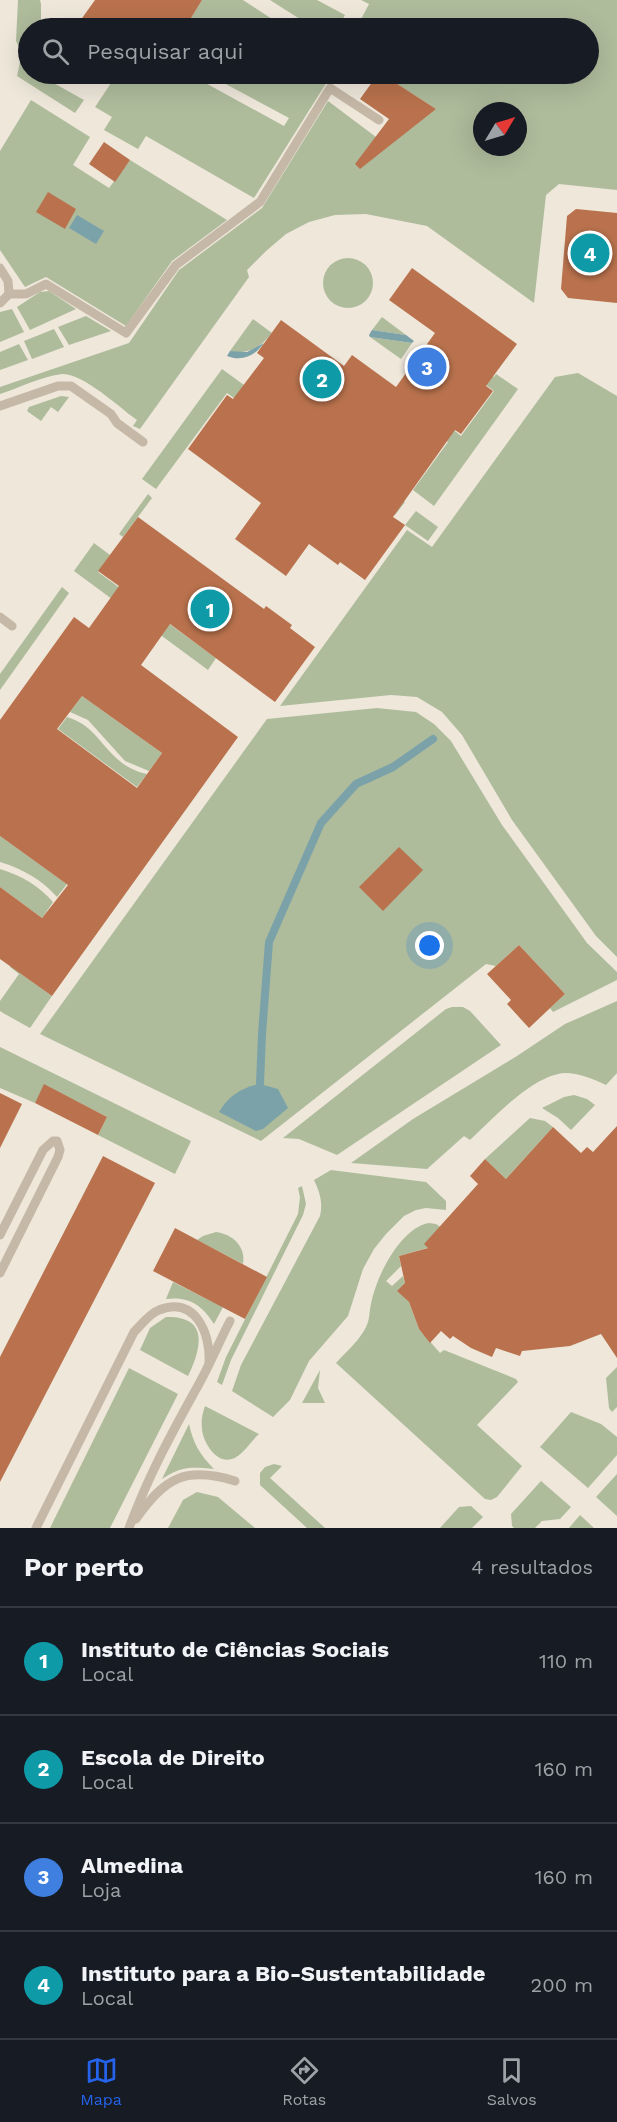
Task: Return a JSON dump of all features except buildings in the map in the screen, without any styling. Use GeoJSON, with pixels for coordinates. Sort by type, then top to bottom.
{"type":"FeatureCollection","features":[{"type":"Feature","properties":{"kind":"lane"},"geometry":{"type":"LineString","coordinates":[[0,303],[9,294],[26,294],[46,284],[126,333],[176,265],[260,202],[330,88],[379,120]]}},
{"type":"Feature","properties":{"kind":"lane"},"geometry":{"type":"LineString","coordinates":[[0,268],[8,281],[9,294]]}},
{"type":"Feature","properties":{"kind":"lane"},"geometry":{"type":"LineString","coordinates":[[0,406],[67,385],[75,388],[111,414],[117,423],[143,442]]}},
{"type":"Feature","properties":{"kind":"lane"},"geometry":{"type":"LineString","coordinates":[[0,617],[12,626]]}},
{"type":"Feature","properties":{"kind":"lane"},"geometry":{"type":"LineString","coordinates":[[0,1235],[44,1149],[53,1141],[57,1141],[60,1150],[58,1157],[0,1273]]}},
{"type":"Feature","properties":{"kind":"lane"},"geometry":{"type":"LineString","coordinates":[[36,1528],[134,1332],[147,1319],[158,1310],[174,1307],[189,1311],[202,1322],[208,1336],[209,1363]]}},
{"type":"Feature","properties":{"kind":"lane"},"geometry":{"type":"LineString","coordinates":[[129,1528],[161,1451],[230,1321]]}},
{"type":"Feature","properties":{"kind":"lane"},"geometry":{"type":"LineString","coordinates":[[129,1528],[144,1507],[165,1486],[181,1476],[195,1473],[213,1474],[235,1481]]}},
{"type":"Feature","properties":{"kind":"green space"},"geometry":{"type":"Polygon","coordinates":[[[18,0],[40,0],[41,18],[18,18],[18,45],[16,41],[18,0]]]}},
{"type":"Feature","properties":{"kind":"green space"},"geometry":{"type":"Polygon","coordinates":[[[202,0],[243,0],[271,18],[191,18],[202,0]]]}},
{"type":"Feature","properties":{"kind":"green space"},"geometry":{"type":"Polygon","coordinates":[[[270,0],[317,0],[345,15],[343,18],[298,18],[270,0]]]}},
{"type":"Feature","properties":{"kind":"green space"},"geometry":{"type":"Polygon","coordinates":[[[361,0],[617,0],[617,190],[559,184],[546,195],[534,303],[427,226],[366,214],[335,215],[309,222],[286,234],[247,270],[249,277],[140,429],[133,426],[137,420],[90,385],[71,375],[47,377],[0,394],[0,387],[129,343],[179,270],[262,208],[328,101],[376,137],[436,109],[397,84],[599,84],[599,18],[362,18],[369,4],[361,0]]]}},
{"type":"Feature","properties":{"kind":"green space"},"geometry":{"type":"Polygon","coordinates":[[[30,84],[55,84],[84,100],[75,113],[30,84]]]}},
{"type":"Feature","properties":{"kind":"green space"},"geometry":{"type":"Polygon","coordinates":[[[110,84],[207,84],[284,126],[289,118],[226,84],[326,84],[254,198],[146,136],[138,149],[104,130],[112,117],[95,107],[110,84]]]}},
{"type":"Feature","properties":{"kind":"green space"},"geometry":{"type":"Polygon","coordinates":[[[31,100],[90,137],[73,165],[109,188],[130,160],[227,220],[172,261],[126,326],[46,277],[25,287],[0,250],[0,151],[31,100]]]}},
{"type":"Feature","properties":{"kind":"green space"},"geometry":{"type":"Polygon","coordinates":[[[348,258],[366,265],[373,283],[366,301],[348,308],[330,301],[323,283],[330,265],[348,258]]]}},
{"type":"Feature","properties":{"kind":"green space"},"geometry":{"type":"Polygon","coordinates":[[[49,291],[76,309],[30,330],[17,307],[40,292],[49,291]]]}},
{"type":"Feature","properties":{"kind":"green space"},"geometry":{"type":"Polygon","coordinates":[[[12,309],[24,332],[0,342],[0,312],[12,309]]]}},
{"type":"Feature","properties":{"kind":"green space"},"geometry":{"type":"Polygon","coordinates":[[[86,316],[111,331],[69,345],[58,327],[86,316]]]}},
{"type":"Feature","properties":{"kind":"green space"},"geometry":{"type":"Polygon","coordinates":[[[382,317],[406,335],[372,330],[382,317]]]}},
{"type":"Feature","properties":{"kind":"green space"},"geometry":{"type":"Polygon","coordinates":[[[253,319],[272,333],[254,349],[243,352],[230,351],[253,319]]]}},
{"type":"Feature","properties":{"kind":"green space"},"geometry":{"type":"Polygon","coordinates":[[[54,329],[64,347],[32,359],[24,341],[54,329]]]}},
{"type":"Feature","properties":{"kind":"green space"},"geometry":{"type":"Polygon","coordinates":[[[370,337],[412,343],[401,359],[370,337]]]}},
{"type":"Feature","properties":{"kind":"green space"},"geometry":{"type":"Polygon","coordinates":[[[19,344],[28,360],[0,370],[0,352],[19,344]]]}},
{"type":"Feature","properties":{"kind":"green space"},"geometry":{"type":"Polygon","coordinates":[[[222,369],[405,502],[395,515],[227,393],[156,489],[142,479],[222,369]]]}},
{"type":"Feature","properties":{"kind":"green space"},"geometry":{"type":"Polygon","coordinates":[[[489,373],[494,377],[496,374],[518,389],[434,506],[413,490],[448,442],[442,437],[450,427],[461,436],[494,391],[482,382],[489,373]]]}},
{"type":"Feature","properties":{"kind":"green space"},"geometry":{"type":"Polygon","coordinates":[[[578,373],[617,396],[617,957],[596,936],[512,820],[462,735],[442,712],[417,697],[391,695],[280,706],[407,530],[432,547],[555,377],[578,373]]]}},
{"type":"Feature","properties":{"kind":"green space"},"geometry":{"type":"Polygon","coordinates":[[[61,396],[69,397],[58,412],[51,407],[41,421],[27,411],[29,407],[61,396]]]}},
{"type":"Feature","properties":{"kind":"green space"},"geometry":{"type":"Polygon","coordinates":[[[148,494],[152,498],[123,537],[119,534],[148,494]]]}},
{"type":"Feature","properties":{"kind":"green space"},"geometry":{"type":"Polygon","coordinates":[[[416,511],[438,527],[428,541],[405,525],[416,511]]]}},
{"type":"Feature","properties":{"kind":"green space"},"geometry":{"type":"Polygon","coordinates":[[[94,543],[110,555],[98,572],[216,658],[208,670],[74,571],[94,543]]]}},
{"type":"Feature","properties":{"kind":"green space"},"geometry":{"type":"Polygon","coordinates":[[[62,587],[69,593],[0,690],[0,674],[62,587]]]}},
{"type":"Feature","properties":{"kind":"green space"},"geometry":{"type":"Polygon","coordinates":[[[82,696],[162,753],[149,771],[125,761],[88,720],[70,712],[82,696]]]}},
{"type":"Feature","properties":{"kind":"green space"},"geometry":{"type":"Polygon","coordinates":[[[377,708],[416,712],[434,724],[451,741],[502,825],[587,943],[617,972],[617,980],[553,1012],[550,1008],[565,994],[519,945],[496,966],[486,964],[261,1141],[40,1034],[267,719],[377,708]]]}},
{"type":"Feature","properties":{"kind":"green space"},"geometry":{"type":"Polygon","coordinates":[[[67,717],[89,729],[122,763],[147,774],[137,787],[58,729],[67,717]]]}},
{"type":"Feature","properties":{"kind":"green space"},"geometry":{"type":"Polygon","coordinates":[[[0,836],[67,884],[57,897],[32,876],[0,862],[0,836]]]}},
{"type":"Feature","properties":{"kind":"green space"},"geometry":{"type":"Polygon","coordinates":[[[0,869],[29,882],[53,902],[42,918],[0,887],[0,869]]]}},
{"type":"Feature","properties":{"kind":"green space"},"geometry":{"type":"Polygon","coordinates":[[[41,924],[50,931],[20,973],[52,996],[30,1028],[0,1011],[0,1001],[19,974],[10,967],[41,924]]]}},
{"type":"Feature","properties":{"kind":"green space"},"geometry":{"type":"Polygon","coordinates":[[[617,1001],[617,1073],[606,1085],[570,1073],[539,1081],[501,1110],[470,1140],[464,1136],[427,1169],[351,1163],[413,1119],[565,1024],[617,1001]]]}},
{"type":"Feature","properties":{"kind":"green space"},"geometry":{"type":"Polygon","coordinates":[[[463,1007],[470,1011],[501,1045],[337,1155],[299,1139],[283,1138],[446,1009],[463,1007]]]}},
{"type":"Feature","properties":{"kind":"green space"},"geometry":{"type":"Polygon","coordinates":[[[0,1047],[191,1141],[175,1174],[98,1135],[107,1117],[45,1085],[35,1103],[0,1088],[0,1047]]]}},
{"type":"Feature","properties":{"kind":"green space"},"geometry":{"type":"Polygon","coordinates":[[[574,1095],[587,1099],[595,1105],[571,1130],[542,1108],[564,1097],[574,1095]]]}},
{"type":"Feature","properties":{"kind":"green space"},"geometry":{"type":"Polygon","coordinates":[[[530,1118],[545,1121],[553,1127],[506,1179],[485,1159],[530,1118]]]}},
{"type":"Feature","properties":{"kind":"green space"},"geometry":{"type":"Polygon","coordinates":[[[331,1170],[426,1182],[446,1201],[446,1210],[426,1208],[416,1210],[404,1216],[386,1234],[363,1269],[348,1316],[309,1361],[290,1400],[273,1417],[232,1391],[241,1365],[320,1216],[320,1198],[314,1180],[331,1170]]]}},
{"type":"Feature","properties":{"kind":"green space"},"geometry":{"type":"Polygon","coordinates":[[[302,1186],[306,1204],[303,1215],[231,1360],[222,1385],[217,1382],[226,1357],[298,1214],[300,1197],[298,1188],[302,1186]]]}},
{"type":"Feature","properties":{"kind":"green space"},"geometry":{"type":"Polygon","coordinates":[[[429,1223],[442,1228],[441,1244],[399,1256],[401,1266],[386,1281],[392,1286],[403,1276],[405,1283],[398,1291],[409,1302],[419,1329],[440,1353],[444,1350],[516,1379],[518,1382],[477,1425],[522,1466],[497,1497],[491,1500],[485,1499],[336,1363],[357,1341],[366,1327],[378,1281],[391,1255],[408,1234],[429,1223]]]}},
{"type":"Feature","properties":{"kind":"green space"},"geometry":{"type":"Polygon","coordinates":[[[216,1232],[227,1235],[237,1242],[242,1252],[243,1264],[197,1240],[216,1232]]]}},
{"type":"Feature","properties":{"kind":"green space"},"geometry":{"type":"Polygon","coordinates":[[[173,1282],[223,1307],[214,1324],[194,1303],[182,1299],[166,1299],[173,1282]]]}},
{"type":"Feature","properties":{"kind":"green space"},"geometry":{"type":"Polygon","coordinates":[[[166,1317],[180,1318],[190,1322],[196,1328],[198,1345],[188,1376],[140,1350],[150,1328],[166,1317]]]}},
{"type":"Feature","properties":{"kind":"green space"},"geometry":{"type":"Polygon","coordinates":[[[617,1367],[617,1407],[612,1412],[609,1408],[606,1378],[617,1367]]]}},
{"type":"Feature","properties":{"kind":"green space"},"geometry":{"type":"Polygon","coordinates":[[[129,1368],[178,1394],[110,1528],[50,1528],[129,1368]]]}},
{"type":"Feature","properties":{"kind":"green space"},"geometry":{"type":"Polygon","coordinates":[[[320,1370],[318,1388],[325,1403],[302,1403],[320,1370]]]}},
{"type":"Feature","properties":{"kind":"green space"},"geometry":{"type":"Polygon","coordinates":[[[205,1406],[259,1434],[236,1457],[226,1460],[221,1458],[211,1451],[203,1434],[202,1415],[205,1406]]]}},
{"type":"Feature","properties":{"kind":"green space"},"geometry":{"type":"Polygon","coordinates":[[[571,1412],[601,1424],[617,1437],[617,1455],[588,1488],[540,1447],[571,1412]]]}},
{"type":"Feature","properties":{"kind":"green space"},"geometry":{"type":"Polygon","coordinates":[[[189,1424],[198,1448],[214,1469],[186,1468],[162,1479],[189,1424]]]}},
{"type":"Feature","properties":{"kind":"green space"},"geometry":{"type":"Polygon","coordinates":[[[274,1464],[282,1466],[270,1478],[325,1528],[307,1528],[260,1485],[260,1473],[265,1467],[274,1464]]]}},
{"type":"Feature","properties":{"kind":"green space"},"geometry":{"type":"Polygon","coordinates":[[[617,1474],[617,1516],[596,1497],[617,1474]]]}},
{"type":"Feature","properties":{"kind":"green space"},"geometry":{"type":"Polygon","coordinates":[[[541,1481],[571,1507],[560,1519],[542,1521],[535,1528],[514,1528],[511,1514],[541,1481]]]}},
{"type":"Feature","properties":{"kind":"green space"},"geometry":{"type":"Polygon","coordinates":[[[197,1492],[218,1497],[255,1528],[168,1528],[183,1500],[197,1492]]]}},
{"type":"Feature","properties":{"kind":"green space"},"geometry":{"type":"Polygon","coordinates":[[[471,1506],[483,1517],[472,1528],[440,1528],[459,1507],[471,1506]]]}},
{"type":"Feature","properties":{"kind":"green space"},"geometry":{"type":"Polygon","coordinates":[[[580,1515],[594,1528],[569,1528],[580,1515]]]}},
{"type":"Feature","properties":{"kind":"water"},"geometry":{"type":"Polygon","coordinates":[[[77,215],[104,231],[96,244],[69,228],[77,215]]]}},
{"type":"Feature","properties":{"kind":"water"},"geometry":{"type":"Polygon","coordinates":[[[372,330],[406,335],[414,341],[412,343],[370,337],[372,330]]]}},
{"type":"Feature","properties":{"kind":"water"},"geometry":{"type":"Polygon","coordinates":[[[264,343],[248,357],[227,356],[230,351],[247,352],[264,343]]]}},
{"type":"Feature","properties":{"kind":"water"},"geometry":{"type":"Polygon","coordinates":[[[260,1084],[278,1089],[288,1108],[263,1129],[256,1131],[219,1112],[236,1093],[260,1084]]]}},
{"type":"Feature","properties":{"kind":"waterway"},"geometry":{"type":"LineString","coordinates":[[260,1084],[269,942],[321,823],[356,784],[393,767],[433,739]]}},
{"type":"Feature","properties":{"kind":"place","name":"Instituto para a Bio-Sustentabilidade"},"geometry":{"type":"Point","coordinates":[590,253]}},
{"type":"Feature","properties":{"kind":"place","name":"Almedina"},"geometry":{"type":"Point","coordinates":[427,367]}},
{"type":"Feature","properties":{"kind":"place","name":"Escola de Direito"},"geometry":{"type":"Point","coordinates":[322,379]}},
{"type":"Feature","properties":{"kind":"place","name":"Instituto de Ciências Sociais"},"geometry":{"type":"Point","coordinates":[210,609]}}]}
